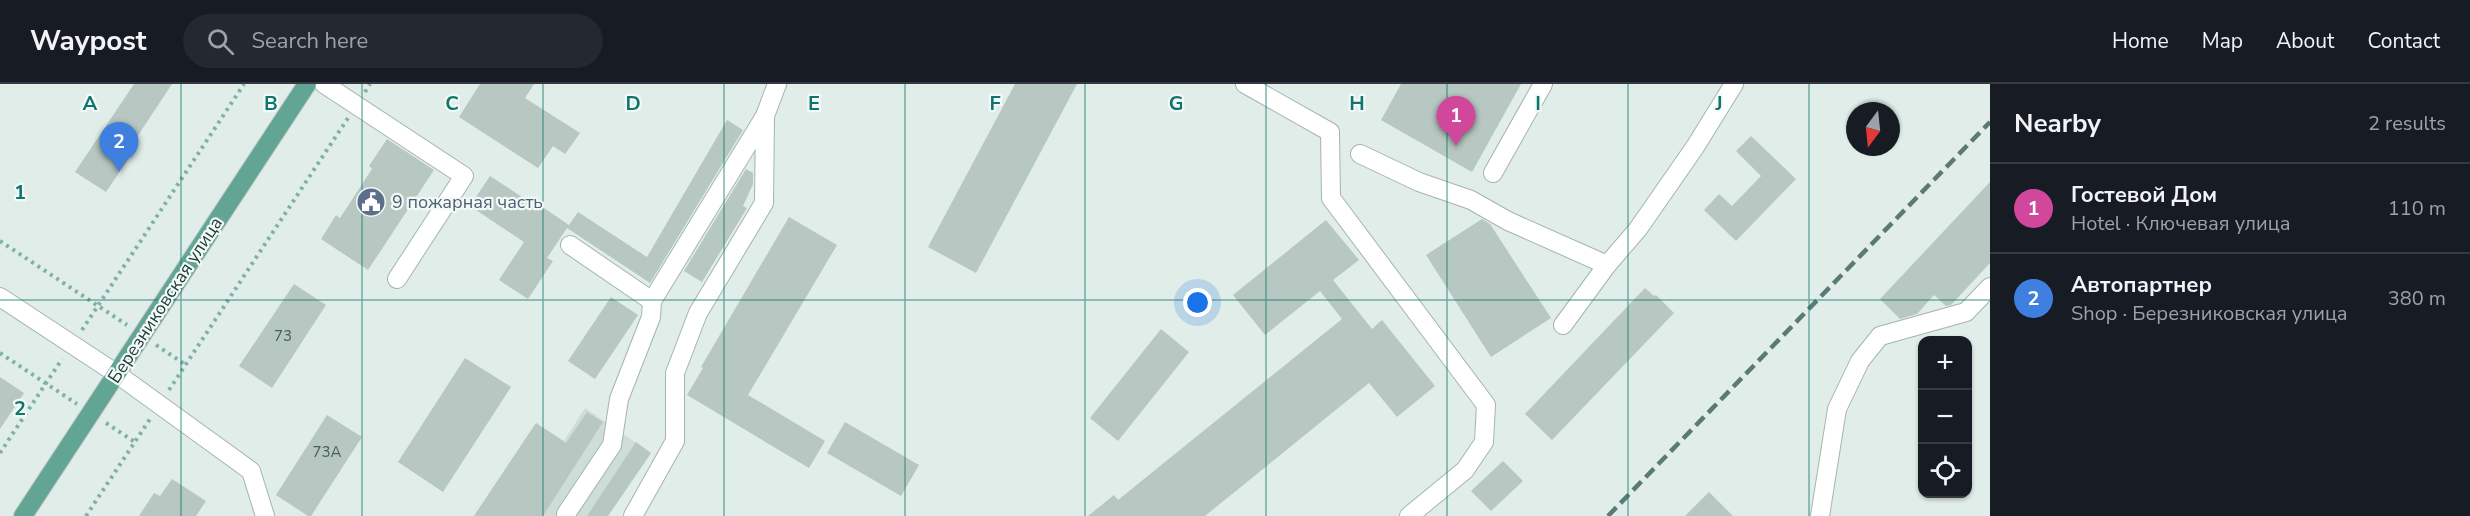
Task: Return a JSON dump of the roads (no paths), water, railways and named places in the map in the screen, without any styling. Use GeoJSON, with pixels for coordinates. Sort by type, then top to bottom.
{"type":"FeatureCollection","features":[{"type":"Feature","properties":{"kind":"main road","name":"Березниковская улица"},"geometry":{"type":"LineString","coordinates":[[23,516],[307,84]]}},
{"type":"Feature","properties":{"kind":"street"},"geometry":{"type":"LineString","coordinates":[[324,84],[465,176],[397,279]]}},
{"type":"Feature","properties":{"kind":"street"},"geometry":{"type":"LineString","coordinates":[[566,514],[612,445],[619,399],[651,317],[652,301],[765,116],[777,84]]}},
{"type":"Feature","properties":{"kind":"street"},"geometry":{"type":"LineString","coordinates":[[1245,84],[1330,132],[1331,198],[1485,405],[1484,442],[1465,470],[1409,516]]}},
{"type":"Feature","properties":{"kind":"street"},"geometry":{"type":"LineString","coordinates":[[1493,173],[1543,84]]}},
{"type":"Feature","properties":{"kind":"street"},"geometry":{"type":"LineString","coordinates":[[1563,326],[1650,211],[1695,147],[1734,84]]}},
{"type":"Feature","properties":{"kind":"street"},"geometry":{"type":"LineString","coordinates":[[633,516],[675,441],[675,373],[698,313],[764,202],[765,116]]}},
{"type":"Feature","properties":{"kind":"street"},"geometry":{"type":"LineString","coordinates":[[1360,154],[1419,182],[1471,200],[1508,221],[1607,265]]}},
{"type":"Feature","properties":{"kind":"street"},"geometry":{"type":"LineString","coordinates":[[570,245],[652,301]]}},
{"type":"Feature","properties":{"kind":"street"},"geometry":{"type":"LineString","coordinates":[[1820,516],[1837,409],[1860,362],[1880,336],[1966,312],[1990,287]]}},
{"type":"Feature","properties":{"kind":"street"},"geometry":{"type":"LineString","coordinates":[[0,297],[117,374],[251,471],[265,516]]}},
{"type":"Feature","properties":{"kind":"railway"},"geometry":{"type":"LineString","coordinates":[[1608,516],[1990,122]]}},
{"type":"Feature","properties":{"kind":"place","name":"Гостевой Дом"},"geometry":{"type":"Point","coordinates":[1456,146]}},
{"type":"Feature","properties":{"kind":"place","name":"Автопартнер"},"geometry":{"type":"Point","coordinates":[119,172]}},
{"type":"Feature","properties":{"kind":"place","name":"9 пожарная часть"},"geometry":{"type":"Point","coordinates":[371,202]}}]}
